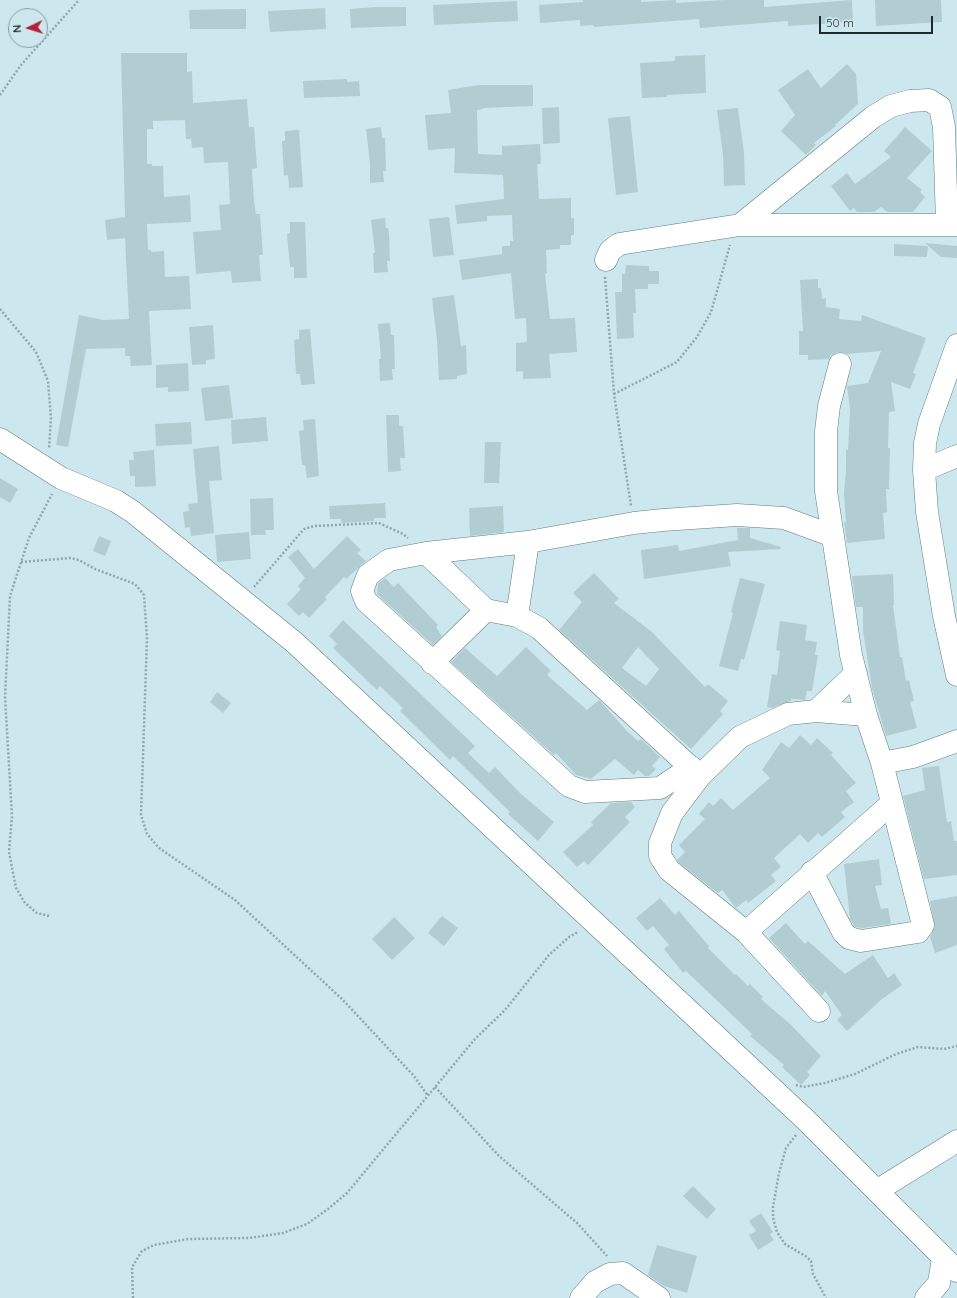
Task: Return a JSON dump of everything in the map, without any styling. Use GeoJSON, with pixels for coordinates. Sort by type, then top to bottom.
{"type":"FeatureCollection","features":[{"type":"Feature","properties":{"kind":"street"},"geometry":{"type":"LineString","coordinates":[[606,260],[610,251],[619,244],[740,224],[952,225],[944,127],[940,107],[929,100],[910,101],[891,106],[873,117],[740,224]]}},
{"type":"Feature","properties":{"kind":"street"},"geometry":{"type":"LineString","coordinates":[[957,345],[929,424],[925,443],[924,470],[927,512],[944,616],[957,675]]}},
{"type":"Feature","properties":{"kind":"street"},"geometry":{"type":"LineString","coordinates":[[812,872],[842,932],[849,938],[861,941],[918,932],[923,925],[882,764],[866,715],[856,673],[832,536],[826,491],[826,431],[829,406],[840,364]]}},
{"type":"Feature","properties":{"kind":"street"},"geometry":{"type":"LineString","coordinates":[[0,440],[52,473],[116,501],[133,512],[299,648],[807,1121],[878,1190],[950,1264],[940,1287]]}},
{"type":"Feature","properties":{"kind":"street"},"geometry":{"type":"LineString","coordinates":[[924,470],[957,456]]}},
{"type":"Feature","properties":{"kind":"street"},"geometry":{"type":"LineString","coordinates":[[832,536],[784,518],[737,515],[634,523],[528,542],[426,553],[389,560],[368,575],[362,591],[366,601],[432,663],[569,786],[585,792],[660,788],[696,771],[740,738],[788,714],[816,711],[866,715]]}},
{"type":"Feature","properties":{"kind":"street"},"geometry":{"type":"LineString","coordinates":[[517,616],[528,542]]}},
{"type":"Feature","properties":{"kind":"street"},"geometry":{"type":"LineString","coordinates":[[426,553],[486,610],[517,616],[539,628],[696,771]]}},
{"type":"Feature","properties":{"kind":"street"},"geometry":{"type":"LineString","coordinates":[[432,663],[486,610]]}},
{"type":"Feature","properties":{"kind":"street"},"geometry":{"type":"LineString","coordinates":[[816,711],[856,673]]}},
{"type":"Feature","properties":{"kind":"street"},"geometry":{"type":"LineString","coordinates":[[882,764],[913,757],[957,741]]}},
{"type":"Feature","properties":{"kind":"street"},"geometry":{"type":"LineString","coordinates":[[696,771],[672,813],[660,843],[660,856],[670,870],[746,932],[819,1011]]}},
{"type":"Feature","properties":{"kind":"street"},"geometry":{"type":"LineString","coordinates":[[746,932],[812,872],[892,803]]}},
{"type":"Feature","properties":{"kind":"street"},"geometry":{"type":"LineString","coordinates":[[878,1190],[957,1141]]}},
{"type":"Feature","properties":{"kind":"street"},"geometry":{"type":"LineString","coordinates":[[582,1298],[595,1282],[610,1274],[623,1273],[659,1298]]}},
{"type":"Feature","properties":{"kind":"path"},"geometry":{"type":"LineString","coordinates":[[0,95],[21,65],[79,0]]}},
{"type":"Feature","properties":{"kind":"path"},"geometry":{"type":"LineString","coordinates":[[614,394],[677,362],[697,337],[711,312],[730,245],[740,224]]}},
{"type":"Feature","properties":{"kind":"path"},"geometry":{"type":"LineString","coordinates":[[606,260],[614,394],[621,452],[634,523]]}},
{"type":"Feature","properties":{"kind":"path"},"geometry":{"type":"LineString","coordinates":[[0,309],[36,352],[48,381],[51,418],[50,443],[52,473],[10,596],[5,697],[12,816],[9,852],[16,888],[25,903],[37,914],[49,916]]}},
{"type":"Feature","properties":{"kind":"path"},"geometry":{"type":"LineString","coordinates":[[242,601],[304,530],[314,526],[379,523],[403,534],[426,553]]}},
{"type":"Feature","properties":{"kind":"path"},"geometry":{"type":"LineString","coordinates":[[21,562],[70,558],[79,560],[95,569],[135,584],[144,595],[147,638],[141,815],[147,834],[159,848],[234,900],[342,999],[414,1076],[428,1096]]}},
{"type":"Feature","properties":{"kind":"path"},"geometry":{"type":"LineString","coordinates":[[133,1298],[132,1267],[142,1252],[154,1245],[188,1239],[249,1238],[283,1233],[307,1224],[328,1209],[347,1193],[475,1039],[505,1010],[549,955],[569,936],[576,932],[598,927]]}},
{"type":"Feature","properties":{"kind":"path"},"geometry":{"type":"LineString","coordinates":[[792,1084],[803,1087],[825,1083],[855,1074],[896,1054],[918,1047],[944,1049],[957,1046]]}},
{"type":"Feature","properties":{"kind":"path"},"geometry":{"type":"LineString","coordinates":[[435,1087],[499,1156],[577,1223],[623,1273]]}},
{"type":"Feature","properties":{"kind":"path"},"geometry":{"type":"LineString","coordinates":[[807,1121],[786,1148],[779,1172],[773,1207],[773,1218],[777,1232],[785,1244],[811,1261],[813,1274],[825,1298]]}},
{"type":"Feature","properties":{"kind":"building"},"geometry":{"type":"Polygon","coordinates":[[[583,0],[641,0],[641,2],[676,0],[676,3],[725,0],[764,0],[764,7],[852,0],[853,22],[788,26],[788,21],[700,28],[699,19],[594,27],[593,25],[580,26],[580,20],[540,23],[539,5],[583,2],[583,0]]]}},
{"type":"Feature","properties":{"kind":"building"},"geometry":{"type":"Polygon","coordinates":[[[875,0],[941,0],[942,22],[876,26],[875,0]]]}},
{"type":"Feature","properties":{"kind":"building"},"geometry":{"type":"Polygon","coordinates":[[[517,1],[518,21],[434,25],[433,5],[517,1]]]}},
{"type":"Feature","properties":{"kind":"building"},"geometry":{"type":"Polygon","coordinates":[[[406,7],[406,26],[351,28],[350,9],[406,7]]]}},
{"type":"Feature","properties":{"kind":"building"},"geometry":{"type":"Polygon","coordinates":[[[325,8],[326,29],[270,32],[268,11],[325,8]]]}},
{"type":"Feature","properties":{"kind":"building"},"geometry":{"type":"Polygon","coordinates":[[[246,9],[246,29],[190,29],[189,10],[246,9]]]}},
{"type":"Feature","properties":{"kind":"building"},"geometry":{"type":"Polygon","coordinates":[[[121,53],[187,53],[187,72],[192,71],[193,103],[247,99],[249,127],[254,127],[257,168],[252,169],[256,214],[260,214],[263,255],[259,255],[261,281],[232,283],[231,271],[196,274],[193,232],[221,230],[219,205],[230,204],[228,162],[204,163],[203,147],[192,148],[191,139],[186,139],[185,120],[153,121],[153,129],[147,129],[147,164],[152,164],[152,166],[163,166],[164,197],[190,195],[191,222],[147,224],[148,250],[151,250],[151,252],[164,251],[165,277],[189,276],[191,309],[149,311],[152,365],[131,366],[130,356],[125,356],[125,348],[86,349],[68,447],[56,445],[79,315],[103,320],[129,319],[125,238],[107,240],[105,220],[125,217],[121,53]]]}},
{"type":"Feature","properties":{"kind":"building"},"geometry":{"type":"Polygon","coordinates":[[[705,55],[706,93],[642,98],[640,63],[675,61],[675,56],[705,55]]]}},
{"type":"Feature","properties":{"kind":"building"},"geometry":{"type":"Polygon","coordinates":[[[847,64],[856,74],[858,104],[835,125],[836,126],[814,143],[816,145],[806,155],[781,131],[795,115],[778,90],[808,69],[821,88],[847,64]]]}},
{"type":"Feature","properties":{"kind":"building"},"geometry":{"type":"Polygon","coordinates":[[[347,79],[347,82],[359,81],[360,96],[304,98],[303,81],[347,79]]]}},
{"type":"Feature","properties":{"kind":"building"},"geometry":{"type":"Polygon","coordinates":[[[479,85],[533,85],[533,106],[483,108],[477,110],[478,154],[502,155],[502,146],[540,144],[541,164],[537,164],[539,199],[571,198],[571,218],[574,218],[574,235],[571,235],[571,245],[560,245],[560,249],[546,250],[547,273],[545,274],[550,319],[575,318],[577,352],[549,354],[551,378],[523,379],[523,371],[516,372],[516,343],[527,342],[526,318],[515,319],[511,273],[462,280],[459,260],[502,254],[502,246],[510,246],[510,241],[513,241],[512,215],[487,216],[487,221],[457,224],[455,205],[504,199],[503,175],[454,173],[455,148],[428,150],[425,115],[451,113],[448,90],[479,85]]]}},
{"type":"Feature","properties":{"kind":"building"},"geometry":{"type":"Polygon","coordinates":[[[559,107],[560,143],[543,144],[542,108],[559,107]]]}},
{"type":"Feature","properties":{"kind":"building"},"geometry":{"type":"Polygon","coordinates":[[[738,108],[744,153],[745,185],[724,186],[723,155],[717,110],[738,108]]]}},
{"type":"Feature","properties":{"kind":"building"},"geometry":{"type":"Polygon","coordinates":[[[630,116],[638,192],[616,195],[608,118],[630,116]]]}},
{"type":"Feature","properties":{"kind":"building"},"geometry":{"type":"Polygon","coordinates":[[[381,127],[382,138],[385,138],[386,171],[383,171],[384,182],[370,183],[370,164],[366,129],[381,127]]]}},
{"type":"Feature","properties":{"kind":"building"},"geometry":{"type":"Polygon","coordinates":[[[905,127],[932,151],[907,178],[922,190],[920,192],[925,197],[913,212],[887,212],[881,207],[874,212],[857,212],[854,208],[850,211],[831,186],[847,173],[855,184],[891,157],[884,151],[905,127]]]}},
{"type":"Feature","properties":{"kind":"building"},"geometry":{"type":"Polygon","coordinates":[[[299,130],[303,187],[289,188],[288,175],[284,176],[282,141],[285,141],[285,131],[299,130]]]}},
{"type":"Feature","properties":{"kind":"building"},"geometry":{"type":"Polygon","coordinates":[[[449,217],[454,255],[433,257],[429,219],[449,217]]]}},
{"type":"Feature","properties":{"kind":"building"},"geometry":{"type":"Polygon","coordinates":[[[385,218],[386,228],[388,228],[389,234],[390,261],[387,261],[388,272],[374,273],[373,253],[375,253],[371,220],[385,218]]]}},
{"type":"Feature","properties":{"kind":"building"},"geometry":{"type":"Polygon","coordinates":[[[290,222],[305,222],[307,278],[294,278],[294,267],[290,267],[287,234],[290,233],[290,222]]]}},
{"type":"Feature","properties":{"kind":"building"},"geometry":{"type":"Polygon","coordinates":[[[925,243],[957,246],[957,258],[941,257],[925,243]]]}},
{"type":"Feature","properties":{"kind":"building"},"geometry":{"type":"Polygon","coordinates":[[[894,244],[928,246],[927,257],[894,256],[894,244]]]}},
{"type":"Feature","properties":{"kind":"building"},"geometry":{"type":"Polygon","coordinates":[[[626,265],[649,266],[649,271],[659,271],[659,284],[648,284],[648,289],[635,289],[636,313],[633,313],[634,338],[617,339],[615,292],[622,292],[622,274],[625,274],[626,265]]]}},
{"type":"Feature","properties":{"kind":"building"},"geometry":{"type":"Polygon","coordinates":[[[818,279],[818,288],[821,288],[822,299],[826,298],[826,307],[840,309],[839,319],[861,321],[862,315],[926,338],[913,373],[916,374],[910,389],[891,382],[895,411],[889,412],[889,489],[886,489],[887,512],[883,513],[885,539],[847,543],[844,522],[846,522],[844,493],[850,410],[847,386],[868,383],[881,351],[847,354],[837,352],[831,355],[829,359],[808,360],[808,355],[799,355],[799,331],[803,331],[800,280],[818,279]]]}},
{"type":"Feature","properties":{"kind":"building"},"geometry":{"type":"Polygon","coordinates":[[[454,295],[461,346],[466,345],[467,374],[457,376],[457,379],[439,380],[437,340],[432,298],[454,295]]]}},
{"type":"Feature","properties":{"kind":"building"},"geometry":{"type":"Polygon","coordinates":[[[390,323],[391,335],[394,335],[395,369],[392,369],[393,380],[380,381],[379,359],[381,359],[378,324],[390,323]]]}},
{"type":"Feature","properties":{"kind":"building"},"geometry":{"type":"Polygon","coordinates":[[[213,325],[215,359],[206,360],[206,364],[192,365],[189,327],[213,325]]]}},
{"type":"Feature","properties":{"kind":"building"},"geometry":{"type":"Polygon","coordinates":[[[310,329],[315,384],[301,385],[300,374],[296,374],[294,340],[299,339],[299,330],[310,329]]]}},
{"type":"Feature","properties":{"kind":"building"},"geometry":{"type":"Polygon","coordinates":[[[188,363],[189,391],[168,392],[168,387],[156,388],[156,365],[188,363]]]}},
{"type":"Feature","properties":{"kind":"building"},"geometry":{"type":"Polygon","coordinates":[[[229,385],[233,418],[205,421],[201,388],[229,385]]]}},
{"type":"Feature","properties":{"kind":"building"},"geometry":{"type":"Polygon","coordinates":[[[386,415],[399,415],[399,426],[403,426],[405,458],[400,458],[401,471],[388,472],[386,415]]]}},
{"type":"Feature","properties":{"kind":"building"},"geometry":{"type":"Polygon","coordinates":[[[266,417],[268,441],[232,444],[231,420],[266,417]]]}},
{"type":"Feature","properties":{"kind":"building"},"geometry":{"type":"Polygon","coordinates":[[[315,419],[319,476],[307,478],[305,465],[302,465],[299,431],[304,430],[303,420],[315,419]]]}},
{"type":"Feature","properties":{"kind":"building"},"geometry":{"type":"Polygon","coordinates":[[[191,422],[192,444],[156,446],[155,424],[191,422]]]}},
{"type":"Feature","properties":{"kind":"building"},"geometry":{"type":"Polygon","coordinates":[[[485,442],[501,442],[499,483],[484,483],[485,442]]]}},
{"type":"Feature","properties":{"kind":"building"},"geometry":{"type":"Polygon","coordinates":[[[219,446],[222,480],[209,481],[214,533],[191,536],[190,527],[185,528],[183,512],[189,511],[188,504],[198,503],[193,449],[219,446]]]}},
{"type":"Feature","properties":{"kind":"building"},"geometry":{"type":"Polygon","coordinates":[[[154,450],[156,486],[135,487],[135,476],[130,476],[129,460],[134,460],[133,452],[154,450]]]}},
{"type":"Feature","properties":{"kind":"building"},"geometry":{"type":"Polygon","coordinates":[[[0,478],[18,489],[10,503],[0,497],[0,478]]]}},
{"type":"Feature","properties":{"kind":"building"},"geometry":{"type":"Polygon","coordinates":[[[273,498],[274,530],[265,530],[266,535],[251,535],[250,499],[273,498]]]}},
{"type":"Feature","properties":{"kind":"building"},"geometry":{"type":"Polygon","coordinates":[[[385,503],[386,518],[374,518],[374,521],[341,523],[341,519],[330,519],[329,506],[385,503]]]}},
{"type":"Feature","properties":{"kind":"building"},"geometry":{"type":"Polygon","coordinates":[[[503,506],[504,532],[470,536],[469,508],[503,506]]]}},
{"type":"Feature","properties":{"kind":"building"},"geometry":{"type":"Polygon","coordinates":[[[737,528],[750,528],[750,538],[781,547],[780,549],[728,552],[731,566],[644,579],[641,550],[678,545],[679,551],[738,540],[737,528]]]}},
{"type":"Feature","properties":{"kind":"building"},"geometry":{"type":"Polygon","coordinates":[[[249,532],[251,559],[217,562],[215,535],[249,532]]]}},
{"type":"Feature","properties":{"kind":"building"},"geometry":{"type":"Polygon","coordinates":[[[99,536],[111,541],[105,556],[93,551],[99,536]]]}},
{"type":"Feature","properties":{"kind":"building"},"geometry":{"type":"Polygon","coordinates":[[[347,536],[361,550],[357,553],[366,561],[346,579],[344,577],[325,597],[327,599],[309,618],[303,612],[299,616],[287,604],[301,589],[298,586],[305,578],[288,557],[298,549],[314,569],[347,536]]]}},
{"type":"Feature","properties":{"kind":"building"},"geometry":{"type":"Polygon","coordinates":[[[594,573],[619,599],[614,603],[652,632],[705,687],[708,684],[728,701],[720,711],[723,714],[691,749],[559,630],[582,602],[573,593],[594,573]],[[638,647],[622,668],[646,686],[659,669],[638,647]]]}},
{"type":"Feature","properties":{"kind":"building"},"geometry":{"type":"Polygon","coordinates":[[[893,574],[893,605],[900,657],[902,657],[906,681],[909,680],[914,701],[910,702],[917,728],[886,736],[872,688],[863,631],[863,607],[856,607],[852,576],[893,574]]]}},
{"type":"Feature","properties":{"kind":"building"},"geometry":{"type":"Polygon","coordinates":[[[385,578],[394,587],[398,583],[438,625],[436,627],[442,636],[433,645],[377,594],[378,583],[385,578]]]}},
{"type":"Feature","properties":{"kind":"building"},"geometry":{"type":"Polygon","coordinates":[[[740,578],[765,584],[744,660],[741,659],[738,671],[719,666],[733,613],[731,612],[740,578]]]}},
{"type":"Feature","properties":{"kind":"building"},"geometry":{"type":"Polygon","coordinates":[[[343,620],[475,746],[468,753],[489,773],[495,767],[520,793],[554,822],[538,841],[508,814],[510,812],[453,756],[450,760],[400,711],[403,708],[380,686],[377,690],[333,648],[337,644],[329,636],[343,620]]]}},
{"type":"Feature","properties":{"kind":"building"},"geometry":{"type":"Polygon","coordinates":[[[780,621],[807,625],[805,640],[817,642],[815,655],[818,655],[812,691],[807,691],[805,700],[791,699],[791,701],[772,708],[767,707],[772,674],[777,675],[780,651],[776,650],[780,621]]]}},
{"type":"Feature","properties":{"kind":"building"},"geometry":{"type":"Polygon","coordinates":[[[526,647],[551,671],[547,675],[587,710],[599,700],[627,731],[638,741],[641,739],[660,757],[652,766],[656,769],[649,776],[645,776],[638,770],[634,775],[615,759],[591,779],[576,775],[556,753],[554,755],[451,662],[465,648],[497,676],[526,647]]]}},
{"type":"Feature","properties":{"kind":"building"},"geometry":{"type":"Polygon","coordinates":[[[217,692],[231,703],[223,713],[210,702],[217,692]]]}},
{"type":"Feature","properties":{"kind":"building"},"geometry":{"type":"Polygon","coordinates":[[[800,735],[811,745],[817,738],[833,753],[831,755],[856,783],[846,791],[854,802],[841,812],[845,817],[822,837],[818,833],[808,843],[800,834],[774,858],[781,867],[771,875],[776,881],[748,903],[746,900],[736,908],[722,890],[718,893],[678,862],[677,860],[685,852],[679,845],[705,819],[699,814],[709,802],[713,806],[721,798],[733,810],[770,778],[762,770],[781,742],[789,748],[800,735]]]}},
{"type":"Feature","properties":{"kind":"building"},"geometry":{"type":"Polygon","coordinates":[[[939,766],[947,822],[951,821],[954,841],[957,841],[957,875],[924,879],[903,796],[925,790],[922,768],[939,766]]]}},
{"type":"Feature","properties":{"kind":"building"},"geometry":{"type":"Polygon","coordinates":[[[631,802],[635,807],[625,817],[630,822],[588,865],[584,861],[577,867],[563,852],[593,825],[591,822],[611,803],[631,802]]]}},
{"type":"Feature","properties":{"kind":"building"},"geometry":{"type":"Polygon","coordinates":[[[879,859],[882,885],[875,886],[881,909],[888,908],[891,924],[862,928],[855,927],[850,919],[844,864],[879,859]]]}},
{"type":"Feature","properties":{"kind":"building"},"geometry":{"type":"Polygon","coordinates":[[[957,896],[957,945],[935,953],[930,937],[935,927],[930,901],[957,896]]]}},
{"type":"Feature","properties":{"kind":"building"},"geometry":{"type":"Polygon","coordinates":[[[660,898],[675,915],[679,911],[709,946],[708,948],[735,975],[736,974],[748,986],[750,984],[763,997],[761,999],[790,1024],[821,1056],[807,1072],[810,1075],[801,1085],[782,1067],[784,1065],[750,1036],[752,1034],[686,971],[683,973],[664,949],[669,945],[653,926],[647,931],[636,918],[660,898]]]}},
{"type":"Feature","properties":{"kind":"building"},"geometry":{"type":"Polygon","coordinates":[[[442,916],[458,928],[444,946],[428,933],[442,916]]]}},
{"type":"Feature","properties":{"kind":"building"},"geometry":{"type":"Polygon","coordinates":[[[394,917],[415,938],[392,960],[372,939],[394,917]]]}},
{"type":"Feature","properties":{"kind":"building"},"geometry":{"type":"Polygon","coordinates":[[[786,923],[805,944],[808,941],[845,974],[873,955],[888,978],[894,973],[902,985],[882,999],[847,1031],[837,1020],[842,1015],[825,991],[822,996],[769,938],[786,923]]]}},
{"type":"Feature","properties":{"kind":"building"},"geometry":{"type":"Polygon","coordinates":[[[693,1186],[716,1209],[707,1219],[683,1196],[693,1186]]]}},
{"type":"Feature","properties":{"kind":"building"},"geometry":{"type":"Polygon","coordinates":[[[761,1213],[773,1232],[770,1234],[774,1240],[758,1250],[749,1235],[756,1231],[749,1221],[761,1213]]]}},
{"type":"Feature","properties":{"kind":"building"},"geometry":{"type":"Polygon","coordinates":[[[657,1245],[697,1256],[687,1293],[664,1286],[648,1275],[657,1245]]]}}]}
